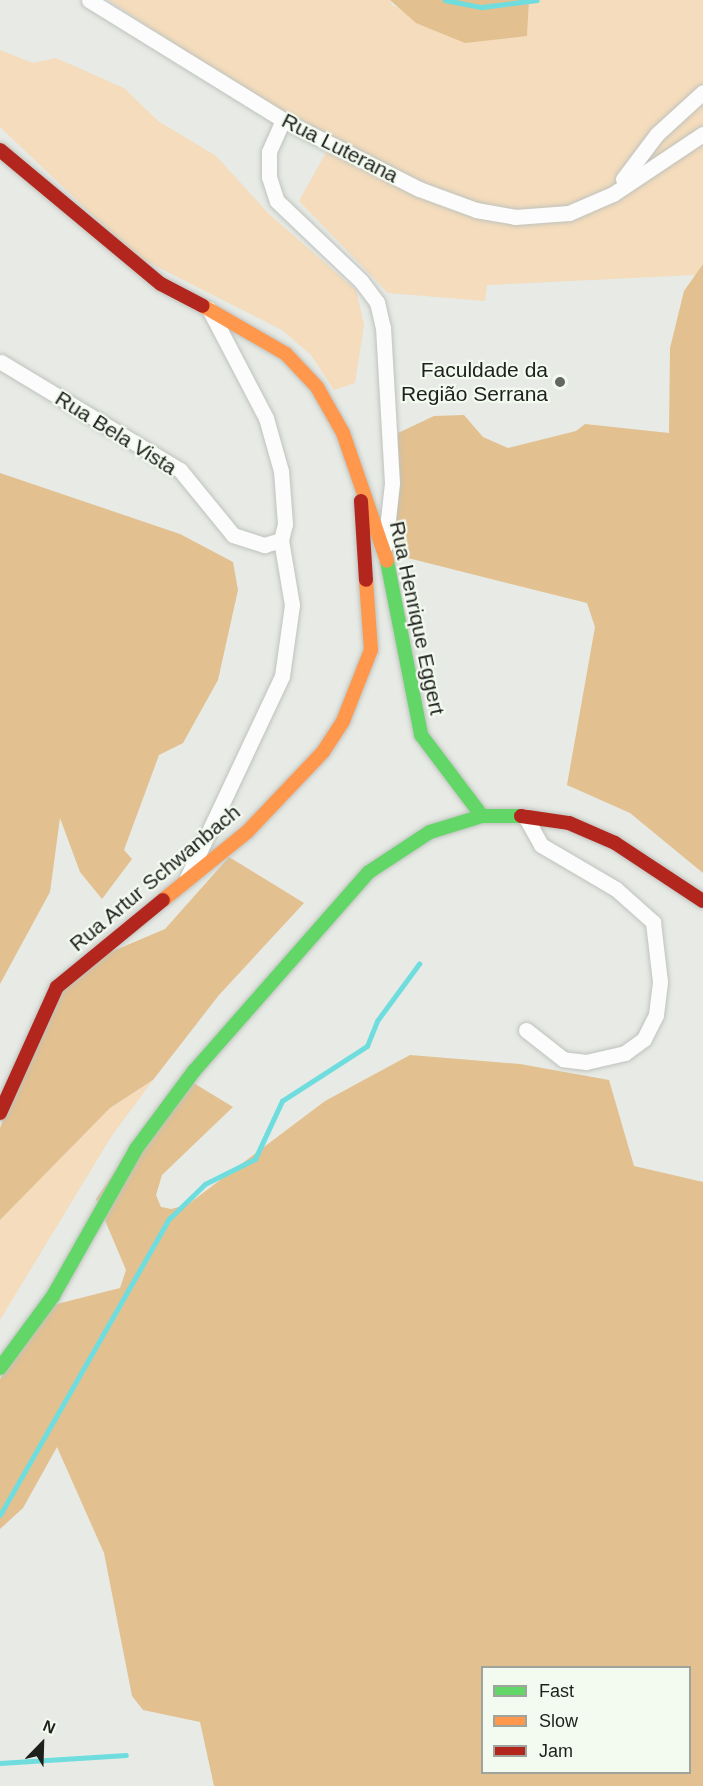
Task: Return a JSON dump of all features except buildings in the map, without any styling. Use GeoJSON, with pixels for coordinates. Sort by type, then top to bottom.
{"type":"FeatureCollection","features":[{"type":"Feature","properties":{"kind":"street","name":"Rua Luterana"},"geometry":{"type":"LineString","coordinates":[[89,0],[283,120],[419,189],[476,210],[515,217],[569,213],[613,194],[703,134]]}},
{"type":"Feature","properties":{"kind":"street"},"geometry":{"type":"LineString","coordinates":[[613,194],[657,134],[703,92]]}},
{"type":"Feature","properties":{"kind":"street"},"geometry":{"type":"LineString","coordinates":[[283,120],[269,152],[268,177],[277,201],[361,281],[377,302],[383,327],[392,483],[385,551]]}},
{"type":"Feature","properties":{"kind":"street","name":"Rua Henrique Eggert"},"geometry":{"type":"LineString","coordinates":[[0,150],[102,240],[161,284],[286,354],[317,387],[359,474],[385,551],[421,735],[482,816]]}},
{"type":"Feature","properties":{"kind":"street"},"geometry":{"type":"LineString","coordinates":[[187,878],[282,676],[292,604],[281,540],[286,508],[266,418],[208,309]]}},
{"type":"Feature","properties":{"kind":"street","name":"Rua Bela Vista"},"geometry":{"type":"LineString","coordinates":[[0,362],[180,470],[234,535],[248,544],[281,540]]}},
{"type":"Feature","properties":{"kind":"street","name":"Rua Artur Schwanbach"},"geometry":{"type":"LineString","coordinates":[[0,1113],[57,987],[140,924],[187,878],[247,832],[323,752],[358,693],[371,650],[359,474]]}},
{"type":"Feature","properties":{"kind":"street"},"geometry":{"type":"LineString","coordinates":[[0,1368],[53,1296],[136,1149],[194,1071],[369,872],[430,832],[482,816],[525,816],[569,823],[615,843],[703,901]]}},
{"type":"Feature","properties":{"kind":"street"},"geometry":{"type":"LineString","coordinates":[[525,816],[541,844],[616,889],[653,922],[660,982],[656,1015],[644,1039],[625,1053],[586,1062],[564,1059],[526,1030]]}},
{"type":"Feature","properties":{"kind":"shaded area"},"geometry":{"type":"Polygon","coordinates":[[[108,0],[390,0],[393,6],[527,36],[529,0],[703,0],[703,264],[695,275],[487,285],[485,301],[388,293],[299,201],[329,147],[108,0]]]}},
{"type":"Feature","properties":{"kind":"shaded area"},"geometry":{"type":"Polygon","coordinates":[[[390,0],[529,0],[527,36],[465,43],[416,23],[390,0]]]}},
{"type":"Feature","properties":{"kind":"shaded area"},"geometry":{"type":"Polygon","coordinates":[[[0,50],[33,63],[56,58],[124,88],[158,121],[216,156],[269,214],[356,290],[364,325],[355,383],[334,390],[311,355],[282,330],[142,259],[105,227],[0,127],[0,50]]]}},
{"type":"Feature","properties":{"kind":"shaded area"},"geometry":{"type":"Polygon","coordinates":[[[703,264],[703,873],[630,813],[567,785],[595,627],[587,603],[388,553],[398,433],[434,416],[464,415],[483,437],[508,448],[576,431],[585,424],[669,433],[670,348],[684,291],[703,264]]]}},
{"type":"Feature","properties":{"kind":"shaded area"},"geometry":{"type":"Polygon","coordinates":[[[0,473],[180,534],[233,562],[238,590],[218,680],[183,743],[159,755],[124,850],[132,859],[102,899],[80,872],[60,818],[50,892],[0,984],[0,473]]]}},
{"type":"Feature","properties":{"kind":"shaded area"},"geometry":{"type":"Polygon","coordinates":[[[229,857],[304,903],[219,995],[153,1080],[110,1108],[0,1220],[0,1128],[36,1031],[80,965],[165,929],[229,857]]]}},
{"type":"Feature","properties":{"kind":"shaded area"},"geometry":{"type":"Polygon","coordinates":[[[410,1055],[520,1064],[609,1080],[634,1166],[703,1182],[703,1786],[214,1786],[200,1722],[143,1710],[132,1696],[104,1553],[57,1447],[23,1508],[0,1529],[0,1379],[49,1306],[120,1288],[126,1270],[96,1199],[182,1076],[233,1107],[162,1175],[156,1195],[161,1207],[171,1209],[187,1205],[325,1101],[410,1055]]]}},
{"type":"Feature","properties":{"kind":"shaded area"},"geometry":{"type":"Polygon","coordinates":[[[153,1080],[111,1137],[0,1320],[0,1220],[110,1108],[153,1080]]]}},
{"type":"Feature","properties":{"kind":"waterway"},"geometry":{"type":"LineString","coordinates":[[445,0],[482,7],[537,0]]}},
{"type":"Feature","properties":{"kind":"waterway"},"geometry":{"type":"LineString","coordinates":[[0,1515],[169,1219],[205,1184],[255,1159],[282,1101],[367,1046],[377,1021],[419,964]]}},
{"type":"Feature","properties":{"kind":"waterway"},"geometry":{"type":"LineString","coordinates":[[0,1763],[126,1755]]}},
{"type":"Feature","properties":{"kind":"traffic: fast"},"geometry":{"type":"LineString","coordinates":[[387,561],[421,735],[482,816]]}},
{"type":"Feature","properties":{"kind":"traffic: fast"},"geometry":{"type":"LineString","coordinates":[[0,1368],[53,1296],[136,1149],[194,1071],[369,872],[430,832],[482,816],[521,816]]}},
{"type":"Feature","properties":{"kind":"traffic: slow"},"geometry":{"type":"LineString","coordinates":[[203,306],[286,354],[317,387],[343,433],[387,561]]}},
{"type":"Feature","properties":{"kind":"traffic: slow"},"geometry":{"type":"LineString","coordinates":[[163,900],[247,832],[323,752],[343,721],[371,650],[366,580]]}},
{"type":"Feature","properties":{"kind":"traffic: jam"},"geometry":{"type":"LineString","coordinates":[[0,150],[161,284],[203,306]]}},
{"type":"Feature","properties":{"kind":"traffic: jam"},"geometry":{"type":"LineString","coordinates":[[361,501],[366,580]]}},
{"type":"Feature","properties":{"kind":"traffic: jam"},"geometry":{"type":"LineString","coordinates":[[521,816],[569,823],[615,843],[703,901]]}},
{"type":"Feature","properties":{"kind":"traffic: jam"},"geometry":{"type":"LineString","coordinates":[[0,1113],[57,987],[163,900]]}},
{"type":"Feature","properties":{"kind":"place","name":"Faculdade da Região Serrana"},"geometry":{"type":"Point","coordinates":[560,382]}}]}
